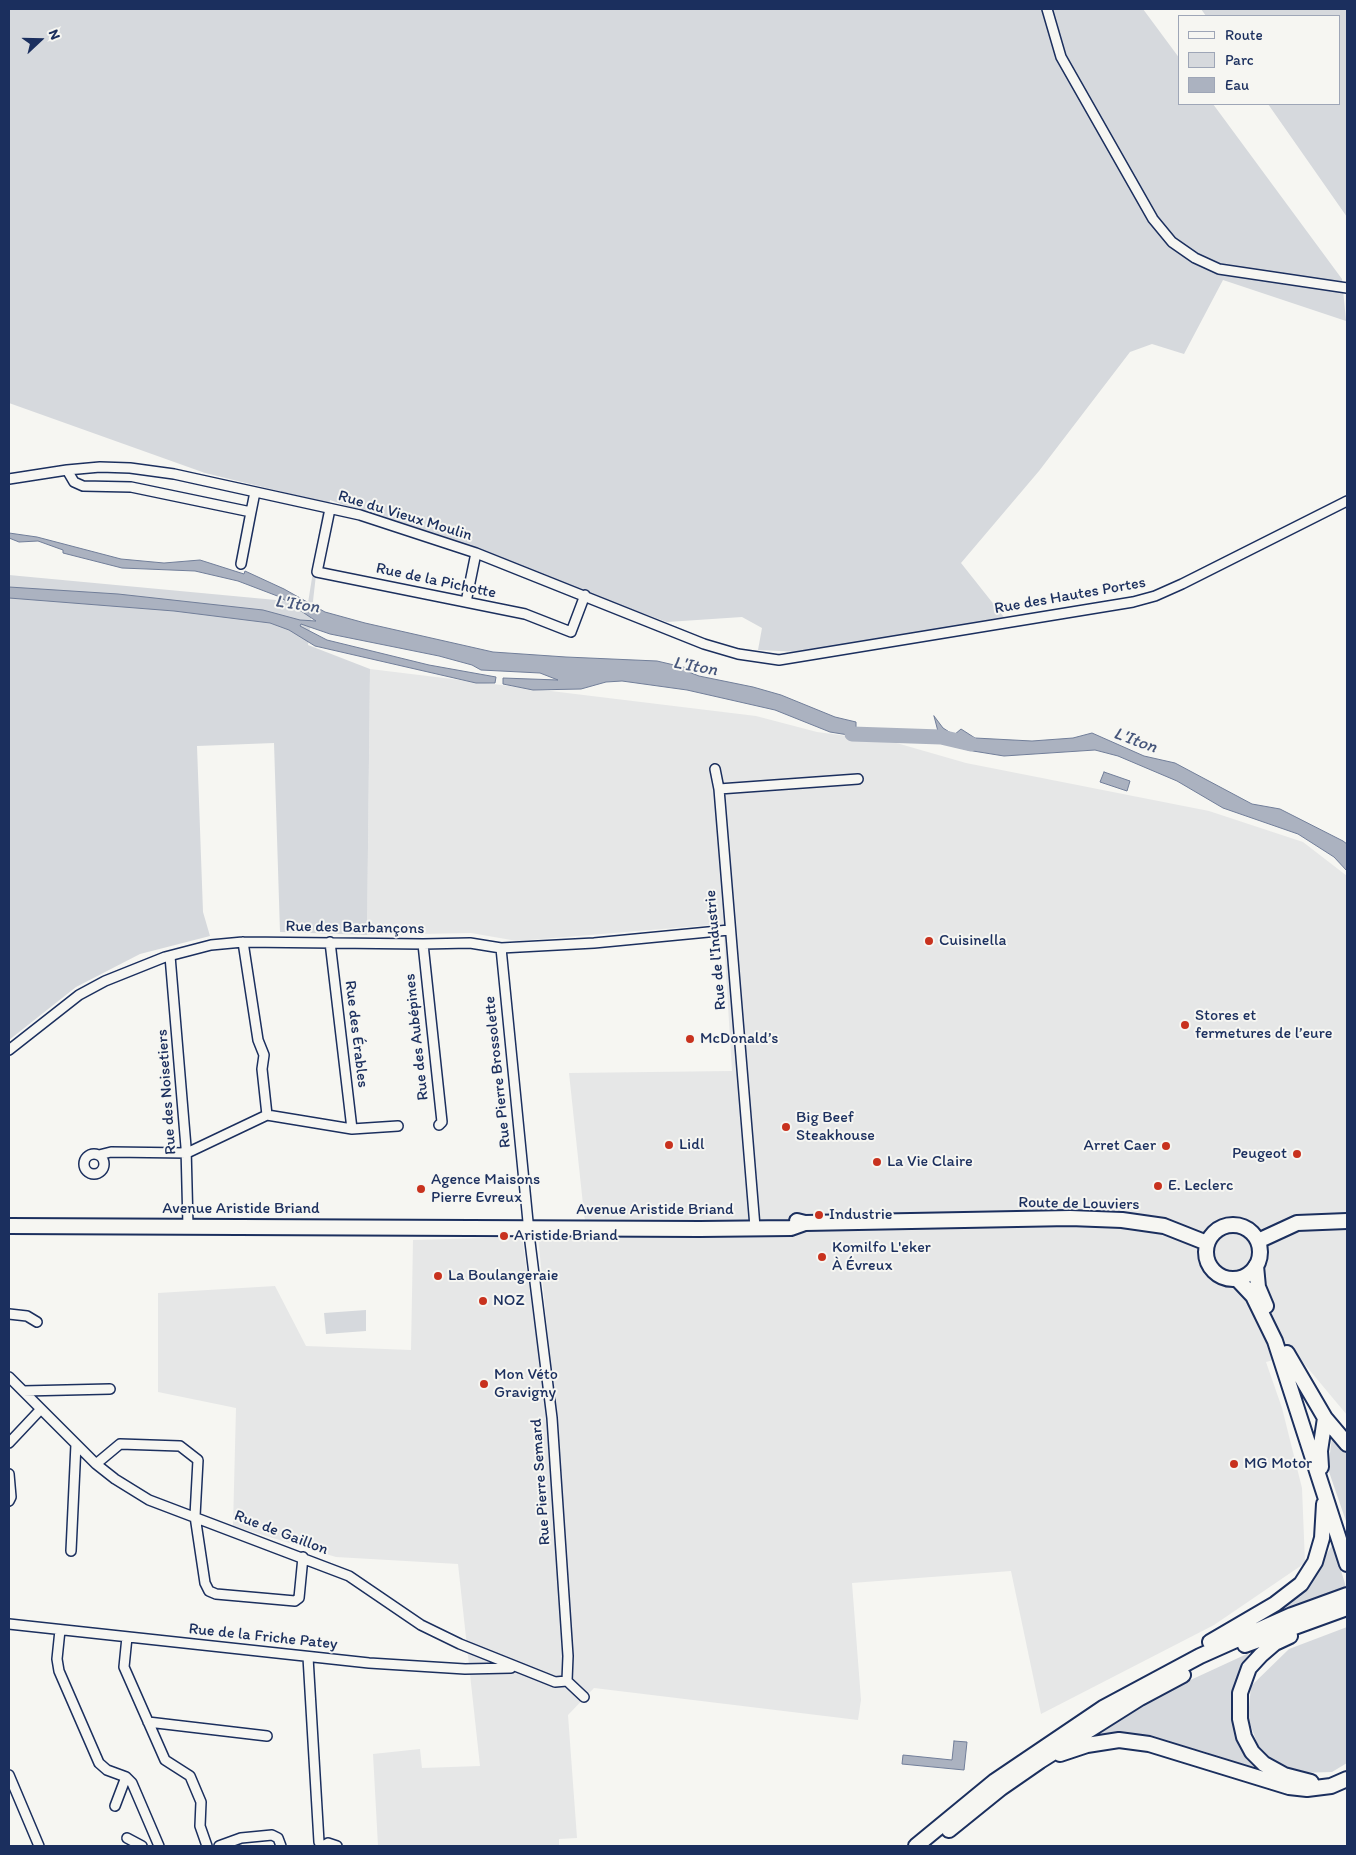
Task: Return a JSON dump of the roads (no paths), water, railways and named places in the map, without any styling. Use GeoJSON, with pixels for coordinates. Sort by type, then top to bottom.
{"type":"FeatureCollection","features":[{"type":"Feature","properties":{"kind":"main road","name":"Route de Louviers"},"geometry":{"type":"LineString","coordinates":[[947,1221],[1070,1218],[1122,1220],[1164,1226],[1207,1243]]}},
{"type":"Feature","properties":{"kind":"main road","name":"Avenue Aristide Briand"},"geometry":{"type":"LineString","coordinates":[[9,1226],[595,1225],[754,1223],[792,1219],[805,1223],[947,1221]]}},
{"type":"Feature","properties":{"kind":"main road"},"geometry":{"type":"LineString","coordinates":[[1258,1241],[1297,1223],[1347,1221]]}},
{"type":"Feature","properties":{"kind":"main road"},"geometry":{"type":"LineString","coordinates":[[1347,1444],[1325,1418],[1297,1372],[1258,1287],[1256,1266],[1260,1254],[1258,1241],[1248,1229],[1233,1224],[1216,1230],[1207,1243],[1205,1251],[1209,1266],[1222,1277],[1237,1280],[1253,1296],[1275,1341],[1347,1564]]}},
{"type":"Feature","properties":{"kind":"main road"},"geometry":{"type":"LineString","coordinates":[[1237,1280],[1247,1275],[1256,1266]]}},
{"type":"Feature","properties":{"kind":"main road"},"geometry":{"type":"LineString","coordinates":[[1325,1418],[1320,1463],[1347,1549]]}},
{"type":"Feature","properties":{"kind":"main road"},"geometry":{"type":"LineString","coordinates":[[1169,1672],[1202,1646],[1275,1604],[1301,1584],[1315,1562],[1322,1538],[1323,1488]]}},
{"type":"Feature","properties":{"kind":"main road"},"geometry":{"type":"LineString","coordinates":[[916,1846],[975,1797],[1039,1749],[1103,1708],[1169,1672],[1292,1615],[1347,1596]]}},
{"type":"Feature","properties":{"kind":"main road"},"geometry":{"type":"LineString","coordinates":[[930,1846],[1001,1788],[1140,1698],[1192,1670],[1244,1646],[1347,1608]]}},
{"type":"Feature","properties":{"kind":"main road"},"geometry":{"type":"LineString","coordinates":[[1323,1616],[1275,1644],[1249,1668],[1240,1693],[1240,1719],[1244,1737],[1252,1752],[1264,1764],[1284,1775],[1310,1782],[1320,1782],[1332,1780],[1347,1772]]}},
{"type":"Feature","properties":{"kind":"main road"},"geometry":{"type":"LineString","coordinates":[[1040,1761],[1086,1745],[1119,1740],[1149,1744],[1289,1787],[1307,1789],[1331,1786],[1347,1779]]}},
{"type":"Feature","properties":{"kind":"street"},"geometry":{"type":"LineString","coordinates":[[1047,9],[1060,58],[1153,219],[1172,242],[1195,258],[1219,269],[1347,288]]}},
{"type":"Feature","properties":{"kind":"street","name":"Rue du Vieux Moulin"},"geometry":{"type":"LineString","coordinates":[[9,479],[67,470],[100,467],[130,468],[174,474],[360,515],[476,553],[704,644],[738,654],[779,660]]}},
{"type":"Feature","properties":{"kind":"street"},"geometry":{"type":"LineString","coordinates":[[67,470],[74,482],[83,486],[131,487],[251,512]]}},
{"type":"Feature","properties":{"kind":"street"},"geometry":{"type":"LineString","coordinates":[[241,564],[255,492]]}},
{"type":"Feature","properties":{"kind":"street","name":"Rue des Hautes Portes"},"geometry":{"type":"LineString","coordinates":[[779,660],[1133,602],[1155,596],[1347,501]]}},
{"type":"Feature","properties":{"kind":"street","name":"Rue de la Pichotte"},"geometry":{"type":"LineString","coordinates":[[330,508],[318,572],[525,614],[571,632],[585,595]]}},
{"type":"Feature","properties":{"kind":"street"},"geometry":{"type":"LineString","coordinates":[[466,602],[476,553]]}},
{"type":"Feature","properties":{"kind":"street","name":"Rue de l'Industrie"},"geometry":{"type":"LineString","coordinates":[[715,769],[719,789],[754,1223]]}},
{"type":"Feature","properties":{"kind":"street"},"geometry":{"type":"LineString","coordinates":[[719,789],[858,779]]}},
{"type":"Feature","properties":{"kind":"street","name":"Rue des Barbançons"},"geometry":{"type":"LineString","coordinates":[[9,1050],[79,995],[105,981],[170,956],[211,945],[243,942],[470,943],[501,948],[594,943],[729,930]]}},
{"type":"Feature","properties":{"kind":"street"},"geometry":{"type":"LineString","coordinates":[[243,942],[258,1040],[264,1055],[262,1069],[266,1115]]}},
{"type":"Feature","properties":{"kind":"street","name":"Rue des Érables"},"geometry":{"type":"LineString","coordinates":[[330,942],[352,1129]]}},
{"type":"Feature","properties":{"kind":"street","name":"Rue des Aubépines"},"geometry":{"type":"LineString","coordinates":[[423,944],[442,1122],[439,1125]]}},
{"type":"Feature","properties":{"kind":"street","name":"Rue Pierre Brossolette"},"geometry":{"type":"LineString","coordinates":[[501,948],[529,1225]]}},
{"type":"Feature","properties":{"kind":"street","name":"Rue des Noisetiers"},"geometry":{"type":"LineString","coordinates":[[170,956],[187,1153],[188,1226]]}},
{"type":"Feature","properties":{"kind":"street"},"geometry":{"type":"LineString","coordinates":[[99,1156],[111,1152],[187,1153],[266,1115],[352,1129],[398,1126]]}},
{"type":"Feature","properties":{"kind":"street","name":"Rue Pierre Semard"},"geometry":{"type":"LineString","coordinates":[[529,1225],[552,1418],[568,1656],[567,1680]]}},
{"type":"Feature","properties":{"kind":"street"},"geometry":{"type":"LineString","coordinates":[[9,1314],[27,1316],[37,1322]]}},
{"type":"Feature","properties":{"kind":"street","name":"Rue de Gaillon"},"geometry":{"type":"LineString","coordinates":[[9,1377],[96,1464],[115,1479],[149,1500],[196,1516],[349,1576],[421,1625],[515,1668],[555,1682],[567,1680]]}},
{"type":"Feature","properties":{"kind":"street"},"geometry":{"type":"LineString","coordinates":[[23,1391],[110,1389]]}},
{"type":"Feature","properties":{"kind":"street"},"geometry":{"type":"LineString","coordinates":[[9,1443],[41,1409]]}},
{"type":"Feature","properties":{"kind":"street"},"geometry":{"type":"LineString","coordinates":[[71,1551],[76,1444]]}},
{"type":"Feature","properties":{"kind":"street"},"geometry":{"type":"LineString","coordinates":[[96,1464],[120,1444],[180,1446],[198,1460],[196,1516],[205,1583],[209,1591],[216,1594],[295,1601],[299,1598],[303,1557]]}},
{"type":"Feature","properties":{"kind":"street"},"geometry":{"type":"LineString","coordinates":[[9,1474],[11,1497],[9,1501]]}},
{"type":"Feature","properties":{"kind":"street","name":"Rue de la Friche Patey"},"geometry":{"type":"LineString","coordinates":[[9,1624],[368,1663],[465,1670],[515,1668]]}},
{"type":"Feature","properties":{"kind":"street"},"geometry":{"type":"LineString","coordinates":[[60,1630],[57,1659],[59,1671],[99,1763],[107,1770],[126,1778],[132,1783],[159,1846]]}},
{"type":"Feature","properties":{"kind":"street"},"geometry":{"type":"LineString","coordinates":[[127,1637],[124,1667],[166,1760],[190,1776],[201,1802],[200,1826],[207,1846]]}},
{"type":"Feature","properties":{"kind":"street"},"geometry":{"type":"LineString","coordinates":[[308,1657],[319,1842],[323,1846],[332,1843],[337,1846]]}},
{"type":"Feature","properties":{"kind":"street"},"geometry":{"type":"LineString","coordinates":[[567,1680],[584,1697]]}},
{"type":"Feature","properties":{"kind":"street"},"geometry":{"type":"LineString","coordinates":[[148,1722],[267,1736]]}},
{"type":"Feature","properties":{"kind":"street"},"geometry":{"type":"LineString","coordinates":[[9,1775],[39,1846]]}},
{"type":"Feature","properties":{"kind":"street"},"geometry":{"type":"LineString","coordinates":[[115,1806],[126,1778]]}},
{"type":"Feature","properties":{"kind":"street"},"geometry":{"type":"LineString","coordinates":[[219,1846],[241,1838],[272,1835],[278,1838],[281,1846]]}},
{"type":"Feature","properties":{"kind":"street"},"geometry":{"type":"LineString","coordinates":[[126,1838],[142,1846]]}},
{"type":"Feature","properties":{"kind":"water"},"geometry":{"type":"Polygon","coordinates":[[[9,533],[37,537],[121,559],[164,563],[200,560],[244,574],[245,571],[284,589],[325,612],[493,652],[657,661],[687,668],[686,671],[699,676],[781,695],[835,717],[856,722],[856,731],[873,732],[873,739],[830,732],[775,710],[687,690],[622,681],[606,682],[581,689],[533,690],[503,684],[503,678],[558,680],[540,673],[481,670],[472,665],[439,656],[330,634],[301,624],[300,626],[327,640],[429,665],[496,677],[495,683],[476,683],[315,646],[289,630],[270,623],[174,611],[9,598],[9,587],[118,594],[263,610],[300,620],[316,621],[280,597],[238,581],[195,571],[122,568],[63,553],[63,550],[38,541],[19,542],[9,538],[9,533]]]}},
{"type":"Feature","properties":{"kind":"water"},"geometry":{"type":"Polygon","coordinates":[[[934,716],[943,728],[954,735],[961,729],[975,738],[1032,741],[1073,738],[1092,733],[1144,756],[1175,763],[1252,804],[1280,809],[1343,841],[1347,844],[1347,871],[1334,857],[1298,834],[1223,808],[1177,781],[1118,756],[1095,750],[1004,756],[973,751],[952,746],[951,738],[941,743],[934,716]]]}},
{"type":"Feature","properties":{"kind":"water"},"geometry":{"type":"Polygon","coordinates":[[[1104,772],[1130,781],[1127,791],[1100,782],[1104,772]]]}},
{"type":"Feature","properties":{"kind":"water"},"geometry":{"type":"Polygon","coordinates":[[[954,1741],[967,1742],[964,1770],[902,1764],[903,1755],[952,1760],[954,1741]]]}},
{"type":"Feature","properties":{"kind":"waterway","name":"L'Iton"},"geometry":{"type":"LineString","coordinates":[[852,734],[941,737],[971,744]]}},
{"type":"Feature","properties":{"kind":"place","name":"Cuisinella"},"geometry":{"type":"Point","coordinates":[929,941]}},
{"type":"Feature","properties":{"kind":"place","name":"Stores et fermetures de l’eure"},"geometry":{"type":"Point","coordinates":[1185,1025]}},
{"type":"Feature","properties":{"kind":"place","name":"McDonald’s"},"geometry":{"type":"Point","coordinates":[690,1039]}},
{"type":"Feature","properties":{"kind":"place","name":"Big Beef Steakhouse"},"geometry":{"type":"Point","coordinates":[786,1127]}},
{"type":"Feature","properties":{"kind":"place","name":"Lidl"},"geometry":{"type":"Point","coordinates":[669,1145]}},
{"type":"Feature","properties":{"kind":"place","name":"Arret Caer"},"geometry":{"type":"Point","coordinates":[1166,1146]}},
{"type":"Feature","properties":{"kind":"place","name":"Peugeot"},"geometry":{"type":"Point","coordinates":[1297,1154]}},
{"type":"Feature","properties":{"kind":"place","name":"La Vie Claire"},"geometry":{"type":"Point","coordinates":[877,1162]}},
{"type":"Feature","properties":{"kind":"place","name":"E. Leclerc"},"geometry":{"type":"Point","coordinates":[1158,1186]}},
{"type":"Feature","properties":{"kind":"place","name":"Agence Maisons Pierre Evreux"},"geometry":{"type":"Point","coordinates":[421,1189]}},
{"type":"Feature","properties":{"kind":"place","name":"Industrie"},"geometry":{"type":"Point","coordinates":[819,1215]}},
{"type":"Feature","properties":{"kind":"place","name":"Aristide Briand"},"geometry":{"type":"Point","coordinates":[504,1236]}},
{"type":"Feature","properties":{"kind":"place","name":"Komilfo L'eker À Évreux"},"geometry":{"type":"Point","coordinates":[822,1257]}},
{"type":"Feature","properties":{"kind":"place","name":"La Boulangeraie"},"geometry":{"type":"Point","coordinates":[438,1276]}},
{"type":"Feature","properties":{"kind":"place","name":"NOZ"},"geometry":{"type":"Point","coordinates":[483,1301]}},
{"type":"Feature","properties":{"kind":"place","name":"Mon Véto Gravigny"},"geometry":{"type":"Point","coordinates":[484,1384]}},
{"type":"Feature","properties":{"kind":"place","name":"MG Motor"},"geometry":{"type":"Point","coordinates":[1234,1464]}}]}
